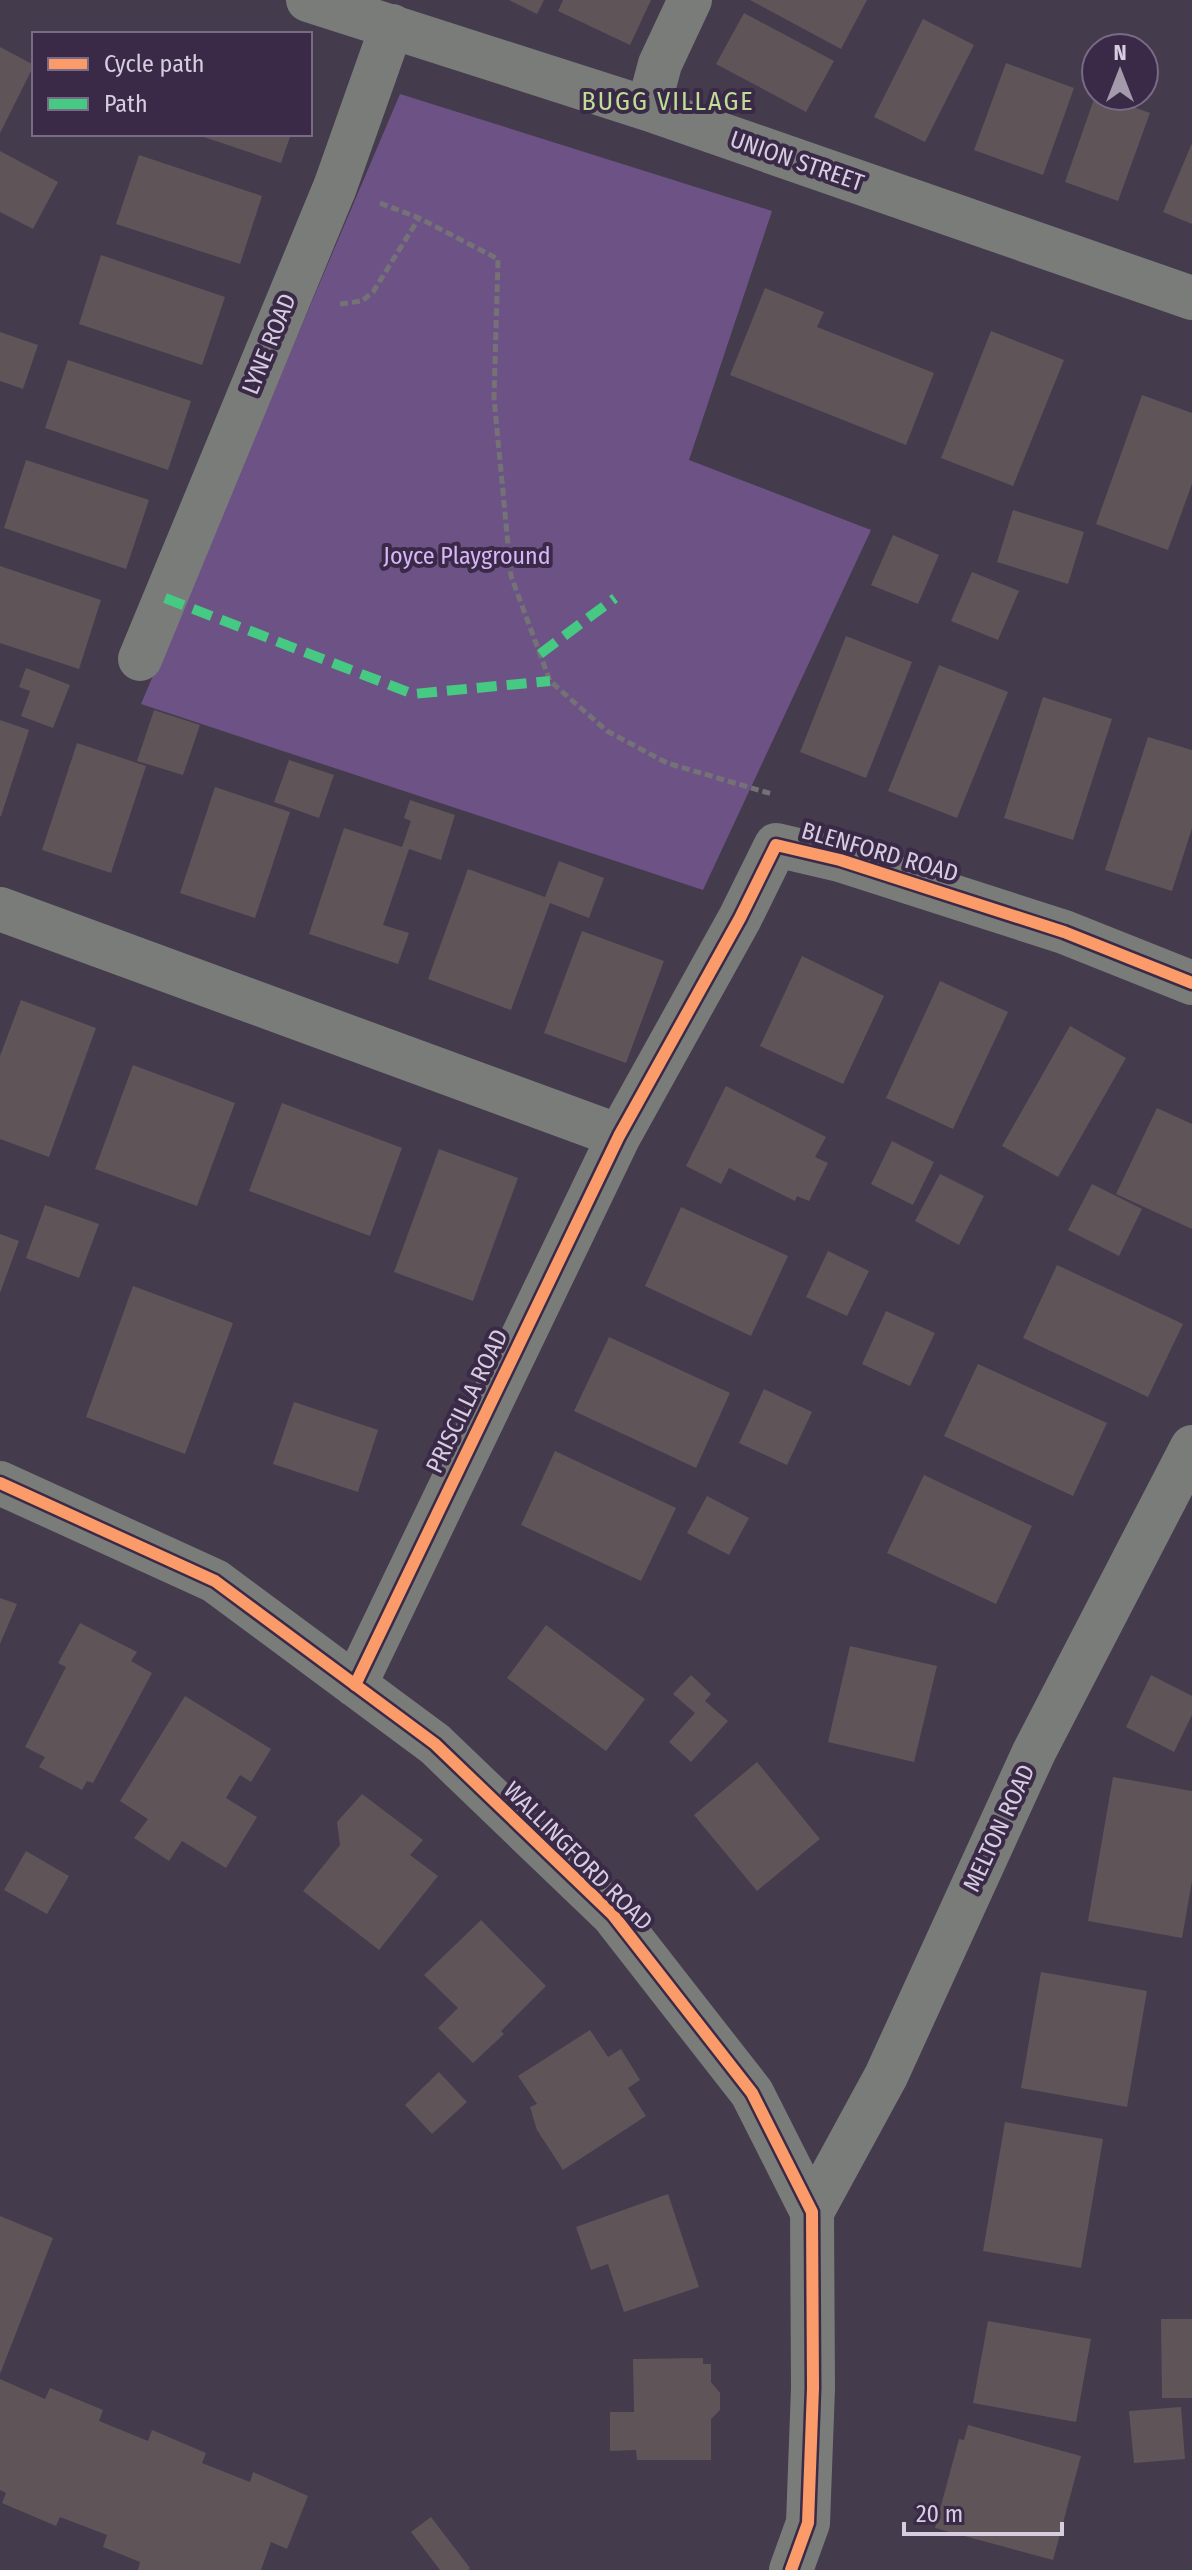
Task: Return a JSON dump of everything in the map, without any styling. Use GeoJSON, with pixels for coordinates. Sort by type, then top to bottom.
{"type":"FeatureCollection","features":[{"type":"Feature","properties":{"kind":"street","name":"UNION STREET"},"geometry":{"type":"LineString","coordinates":[[308,0],[648,109],[1192,298]]}},
{"type":"Feature","properties":{"kind":"street"},"geometry":{"type":"LineString","coordinates":[[648,109],[660,64],[690,0]]}},
{"type":"Feature","properties":{"kind":"street","name":"LYNE ROAD"},"geometry":{"type":"LineString","coordinates":[[140,659],[335,187],[392,26]]}},
{"type":"Feature","properties":{"kind":"street","name":"BLENFORD ROAD"},"geometry":{"type":"LineString","coordinates":[[619,1136],[740,918],[776,845],[840,860],[1064,932],[1192,983]]}},
{"type":"Feature","properties":{"kind":"street"},"geometry":{"type":"LineString","coordinates":[[0,909],[619,1136]]}},
{"type":"Feature","properties":{"kind":"street","name":"PRISCILLA ROAD"},"geometry":{"type":"LineString","coordinates":[[355,1685],[619,1136]]}},
{"type":"Feature","properties":{"kind":"street","name":"MELTON ROAD"},"geometry":{"type":"LineString","coordinates":[[812,2212],[886,2076],[1034,1752],[1192,1447]]}},
{"type":"Feature","properties":{"kind":"street","name":"WALLINGFORD ROAD"},"geometry":{"type":"LineString","coordinates":[[0,1483],[215,1581],[435,1744],[613,1915],[752,2093],[812,2212],[813,2388],[808,2523],[791,2570]]}},
{"type":"Feature","properties":{"kind":"path"},"geometry":{"type":"LineString","coordinates":[[403,212],[498,259],[494,398],[511,576],[550,681],[607,731],[667,763],[773,794]]}},
{"type":"Feature","properties":{"kind":"path"},"geometry":{"type":"LineString","coordinates":[[292,287],[337,304],[362,301],[378,285],[419,218]]}},
{"type":"Feature","properties":{"kind":"green space","name":"Joyce Playground"},"geometry":{"type":"Polygon","coordinates":[[[400,94],[772,211],[689,460],[871,530],[703,890],[141,704],[400,94]]]}},
{"type":"Feature","properties":{"kind":"building"},"geometry":{"type":"Polygon","coordinates":[[[509,0],[544,0],[537,14],[509,0]]]}},
{"type":"Feature","properties":{"kind":"building"},"geometry":{"type":"Polygon","coordinates":[[[563,0],[651,0],[630,45],[558,11],[563,0]]]}},
{"type":"Feature","properties":{"kind":"building"},"geometry":{"type":"Polygon","coordinates":[[[750,0],[867,0],[841,49],[750,0]]]}},
{"type":"Feature","properties":{"kind":"building"},"geometry":{"type":"Polygon","coordinates":[[[744,13],[834,61],[806,112],[716,64],[744,13]]]}},
{"type":"Feature","properties":{"kind":"building"},"geometry":{"type":"Polygon","coordinates":[[[923,19],[974,45],[925,142],[874,117],[923,19]]]}},
{"type":"Feature","properties":{"kind":"building"},"geometry":{"type":"Polygon","coordinates":[[[0,47],[32,64],[32,69],[0,133],[0,47]]]}},
{"type":"Feature","properties":{"kind":"building"},"geometry":{"type":"Polygon","coordinates":[[[1006,63],[1074,88],[1043,175],[974,150],[1006,63]]]}},
{"type":"Feature","properties":{"kind":"building"},"geometry":{"type":"Polygon","coordinates":[[[1089,112],[1150,113],[1118,201],[1065,182],[1089,112]]]}},
{"type":"Feature","properties":{"kind":"building"},"geometry":{"type":"Polygon","coordinates":[[[201,136],[290,136],[281,163],[201,136]]]}},
{"type":"Feature","properties":{"kind":"building"},"geometry":{"type":"Polygon","coordinates":[[[1192,143],[1192,224],[1163,212],[1192,143]]]}},
{"type":"Feature","properties":{"kind":"building"},"geometry":{"type":"Polygon","coordinates":[[[0,151],[58,182],[33,229],[0,212],[0,151]]]}},
{"type":"Feature","properties":{"kind":"building"},"geometry":{"type":"Polygon","coordinates":[[[139,155],[262,196],[240,264],[116,224],[139,155]]]}},
{"type":"Feature","properties":{"kind":"building"},"geometry":{"type":"Polygon","coordinates":[[[101,255],[225,297],[202,365],[79,324],[101,255]]]}},
{"type":"Feature","properties":{"kind":"building"},"geometry":{"type":"Polygon","coordinates":[[[765,288],[824,312],[817,327],[934,373],[906,445],[730,375],[765,288]]]}},
{"type":"Feature","properties":{"kind":"building"},"geometry":{"type":"Polygon","coordinates":[[[991,331],[1064,360],[1013,486],[941,458],[991,331]]]}},
{"type":"Feature","properties":{"kind":"building"},"geometry":{"type":"Polygon","coordinates":[[[0,332],[38,345],[23,389],[0,381],[0,332]]]}},
{"type":"Feature","properties":{"kind":"building"},"geometry":{"type":"Polygon","coordinates":[[[68,360],[191,401],[168,470],[45,428],[68,360]]]}},
{"type":"Feature","properties":{"kind":"building"},"geometry":{"type":"Polygon","coordinates":[[[1142,395],[1192,413],[1192,484],[1168,550],[1096,524],[1142,395]]]}},
{"type":"Feature","properties":{"kind":"building"},"geometry":{"type":"Polygon","coordinates":[[[26,460],[149,500],[126,569],[4,528],[26,460]]]}},
{"type":"Feature","properties":{"kind":"building"},"geometry":{"type":"Polygon","coordinates":[[[1013,510],[1084,532],[1068,584],[997,562],[1013,510]]]}},
{"type":"Feature","properties":{"kind":"building"},"geometry":{"type":"Polygon","coordinates":[[[893,535],[939,555],[918,604],[871,585],[893,535]]]}},
{"type":"Feature","properties":{"kind":"building"},"geometry":{"type":"Polygon","coordinates":[[[0,566],[101,600],[79,669],[0,643],[0,566]]]}},
{"type":"Feature","properties":{"kind":"building"},"geometry":{"type":"Polygon","coordinates":[[[972,572],[1019,591],[998,640],[951,621],[972,572]]]}},
{"type":"Feature","properties":{"kind":"building"},"geometry":{"type":"Polygon","coordinates":[[[846,636],[912,662],[866,778],[800,752],[846,636]]]}},
{"type":"Feature","properties":{"kind":"building"},"geometry":{"type":"Polygon","coordinates":[[[939,665],[1008,692],[957,818],[888,791],[939,665]]]}},
{"type":"Feature","properties":{"kind":"building"},"geometry":{"type":"Polygon","coordinates":[[[26,668],[70,685],[53,728],[21,716],[30,691],[19,687],[26,668]]]}},
{"type":"Feature","properties":{"kind":"building"},"geometry":{"type":"Polygon","coordinates":[[[1043,697],[1112,719],[1073,840],[1004,818],[1043,697]]]}},
{"type":"Feature","properties":{"kind":"building"},"geometry":{"type":"Polygon","coordinates":[[[154,710],[200,725],[183,775],[137,761],[154,710]]]}},
{"type":"Feature","properties":{"kind":"building"},"geometry":{"type":"Polygon","coordinates":[[[0,720],[29,730],[1,816],[0,816],[0,720]]]}},
{"type":"Feature","properties":{"kind":"building"},"geometry":{"type":"Polygon","coordinates":[[[1148,737],[1192,750],[1192,828],[1172,891],[1105,870],[1148,737]]]}},
{"type":"Feature","properties":{"kind":"building"},"geometry":{"type":"Polygon","coordinates":[[[77,743],[146,766],[111,873],[42,850],[77,743]]]}},
{"type":"Feature","properties":{"kind":"building"},"geometry":{"type":"Polygon","coordinates":[[[289,760],[334,775],[319,818],[274,802],[289,760]]]}},
{"type":"Feature","properties":{"kind":"building"},"geometry":{"type":"Polygon","coordinates":[[[215,787],[290,812],[255,918],[180,893],[215,787]]]}},
{"type":"Feature","properties":{"kind":"building"},"geometry":{"type":"Polygon","coordinates":[[[410,800],[455,815],[441,860],[409,849],[383,925],[409,933],[398,964],[309,934],[344,828],[402,847],[411,821],[404,818],[410,800]]]}},
{"type":"Feature","properties":{"kind":"building"},"geometry":{"type":"Polygon","coordinates":[[[559,861],[604,878],[589,918],[550,903],[511,1010],[428,979],[468,869],[545,897],[559,861]]]}},
{"type":"Feature","properties":{"kind":"building"},"geometry":{"type":"Polygon","coordinates":[[[582,931],[664,961],[626,1063],[544,1033],[582,931]]]}},
{"type":"Feature","properties":{"kind":"building"},"geometry":{"type":"Polygon","coordinates":[[[802,956],[884,996],[843,1084],[760,1046],[802,956]]]}},
{"type":"Feature","properties":{"kind":"building"},"geometry":{"type":"Polygon","coordinates":[[[940,981],[1008,1012],[953,1129],[886,1098],[940,981]]]}},
{"type":"Feature","properties":{"kind":"building"},"geometry":{"type":"Polygon","coordinates":[[[21,1000],[96,1028],[49,1157],[0,1139],[0,1056],[21,1000]]]}},
{"type":"Feature","properties":{"kind":"building"},"geometry":{"type":"Polygon","coordinates":[[[1070,1026],[1126,1058],[1058,1177],[1002,1146],[1070,1026]]]}},
{"type":"Feature","properties":{"kind":"building"},"geometry":{"type":"Polygon","coordinates":[[[133,1065],[235,1103],[197,1206],[95,1169],[133,1065]]]}},
{"type":"Feature","properties":{"kind":"building"},"geometry":{"type":"Polygon","coordinates":[[[726,1086],[826,1137],[815,1157],[828,1163],[809,1201],[797,1196],[795,1201],[729,1168],[721,1184],[686,1166],[726,1086]]]}},
{"type":"Feature","properties":{"kind":"building"},"geometry":{"type":"Polygon","coordinates":[[[282,1103],[402,1148],[370,1236],[249,1191],[282,1103]]]}},
{"type":"Feature","properties":{"kind":"building"},"geometry":{"type":"Polygon","coordinates":[[[1157,1108],[1192,1124],[1192,1229],[1116,1194],[1157,1108]]]}},
{"type":"Feature","properties":{"kind":"building"},"geometry":{"type":"Polygon","coordinates":[[[892,1141],[934,1162],[913,1205],[871,1184],[892,1141]]]}},
{"type":"Feature","properties":{"kind":"building"},"geometry":{"type":"Polygon","coordinates":[[[439,1149],[518,1178],[473,1301],[394,1272],[439,1149]]]}},
{"type":"Feature","properties":{"kind":"building"},"geometry":{"type":"Polygon","coordinates":[[[940,1174],[984,1196],[959,1245],[915,1221],[940,1174]]]}},
{"type":"Feature","properties":{"kind":"building"},"geometry":{"type":"Polygon","coordinates":[[[1092,1184],[1142,1209],[1119,1256],[1068,1230],[1092,1184]]]}},
{"type":"Feature","properties":{"kind":"building"},"geometry":{"type":"Polygon","coordinates":[[[45,1205],[99,1224],[79,1278],[26,1258],[45,1205]]]}},
{"type":"Feature","properties":{"kind":"building"},"geometry":{"type":"Polygon","coordinates":[[[681,1207],[788,1256],[751,1336],[645,1286],[681,1207]]]}},
{"type":"Feature","properties":{"kind":"building"},"geometry":{"type":"Polygon","coordinates":[[[0,1234],[19,1241],[0,1293],[0,1234]]]}},
{"type":"Feature","properties":{"kind":"building"},"geometry":{"type":"Polygon","coordinates":[[[828,1251],[869,1271],[847,1316],[806,1297],[828,1251]]]}},
{"type":"Feature","properties":{"kind":"building"},"geometry":{"type":"Polygon","coordinates":[[[1057,1265],[1183,1324],[1148,1397],[1023,1338],[1057,1265]]]}},
{"type":"Feature","properties":{"kind":"building"},"geometry":{"type":"Polygon","coordinates":[[[133,1286],[233,1323],[185,1454],[86,1417],[133,1286]]]}},
{"type":"Feature","properties":{"kind":"building"},"geometry":{"type":"Polygon","coordinates":[[[886,1311],[935,1333],[910,1386],[862,1364],[886,1311]]]}},
{"type":"Feature","properties":{"kind":"building"},"geometry":{"type":"Polygon","coordinates":[[[609,1337],[730,1393],[696,1468],[574,1411],[609,1337]]]}},
{"type":"Feature","properties":{"kind":"building"},"geometry":{"type":"Polygon","coordinates":[[[978,1364],[1107,1423],[1073,1496],[944,1436],[978,1364]]]}},
{"type":"Feature","properties":{"kind":"building"},"geometry":{"type":"Polygon","coordinates":[[[764,1389],[812,1412],[787,1465],[739,1443],[764,1389]]]}},
{"type":"Feature","properties":{"kind":"building"},"geometry":{"type":"Polygon","coordinates":[[[294,1402],[378,1430],[358,1492],[273,1464],[294,1402]]]}},
{"type":"Feature","properties":{"kind":"building"},"geometry":{"type":"Polygon","coordinates":[[[555,1451],[676,1508],[641,1581],[521,1525],[555,1451]]]}},
{"type":"Feature","properties":{"kind":"building"},"geometry":{"type":"Polygon","coordinates":[[[924,1475],[1032,1526],[996,1604],[887,1553],[924,1475]]]}},
{"type":"Feature","properties":{"kind":"building"},"geometry":{"type":"Polygon","coordinates":[[[707,1496],[749,1518],[729,1555],[687,1533],[707,1496]]]}},
{"type":"Feature","properties":{"kind":"building"},"geometry":{"type":"Polygon","coordinates":[[[0,1598],[17,1604],[0,1644],[0,1598]]]}},
{"type":"Feature","properties":{"kind":"building"},"geometry":{"type":"Polygon","coordinates":[[[80,1623],[137,1652],[131,1661],[152,1673],[93,1783],[87,1781],[82,1790],[39,1767],[45,1757],[25,1747],[66,1667],[58,1663],[80,1623]]]}},
{"type":"Feature","properties":{"kind":"building"},"geometry":{"type":"Polygon","coordinates":[[[546,1625],[645,1699],[606,1751],[507,1678],[546,1625]]]}},
{"type":"Feature","properties":{"kind":"building"},"geometry":{"type":"Polygon","coordinates":[[[850,1646],[937,1666],[914,1762],[828,1742],[850,1646]]]}},
{"type":"Feature","properties":{"kind":"building"},"geometry":{"type":"Polygon","coordinates":[[[691,1675],[711,1694],[705,1701],[728,1721],[691,1762],[669,1742],[695,1713],[673,1694],[691,1675]]]}},
{"type":"Feature","properties":{"kind":"building"},"geometry":{"type":"Polygon","coordinates":[[[1151,1675],[1192,1696],[1192,1715],[1174,1752],[1126,1727],[1151,1675]]]}},
{"type":"Feature","properties":{"kind":"building"},"geometry":{"type":"Polygon","coordinates":[[[185,1696],[271,1749],[251,1782],[240,1775],[226,1798],[257,1817],[226,1868],[182,1841],[169,1861],[134,1838],[148,1819],[120,1801],[185,1696]]]}},
{"type":"Feature","properties":{"kind":"building"},"geometry":{"type":"Polygon","coordinates":[[[757,1762],[820,1839],[757,1891],[694,1815],[757,1762]]]}},
{"type":"Feature","properties":{"kind":"building"},"geometry":{"type":"Polygon","coordinates":[[[1113,1777],[1192,1791],[1192,1881],[1182,1938],[1088,1921],[1113,1777]]]}},
{"type":"Feature","properties":{"kind":"building"},"geometry":{"type":"Polygon","coordinates":[[[362,1794],[423,1840],[410,1855],[438,1876],[379,1950],[303,1891],[340,1845],[337,1822],[362,1794]]]}},
{"type":"Feature","properties":{"kind":"building"},"geometry":{"type":"Polygon","coordinates":[[[26,1851],[69,1876],[47,1914],[4,1890],[26,1851]]]}},
{"type":"Feature","properties":{"kind":"building"},"geometry":{"type":"Polygon","coordinates":[[[481,1920],[546,1986],[501,2031],[504,2034],[473,2063],[438,2028],[458,2008],[424,1975],[481,1920]]]}},
{"type":"Feature","properties":{"kind":"building"},"geometry":{"type":"Polygon","coordinates":[[[1041,1972],[1147,1991],[1127,2107],[1021,2088],[1041,1972]]]}},
{"type":"Feature","properties":{"kind":"building"},"geometry":{"type":"Polygon","coordinates":[[[590,2030],[608,2057],[621,2049],[640,2080],[628,2088],[646,2116],[563,2170],[537,2130],[530,2107],[537,2104],[518,2076],[590,2030]]]}},
{"type":"Feature","properties":{"kind":"building"},"geometry":{"type":"Polygon","coordinates":[[[439,2072],[467,2102],[432,2134],[405,2105],[439,2072]]]}},
{"type":"Feature","properties":{"kind":"building"},"geometry":{"type":"Polygon","coordinates":[[[1005,2122],[1103,2139],[1081,2268],[983,2251],[1005,2122]]]}},
{"type":"Feature","properties":{"kind":"building"},"geometry":{"type":"Polygon","coordinates":[[[668,2194],[699,2287],[624,2312],[608,2264],[591,2270],[576,2227],[668,2194]]]}},
{"type":"Feature","properties":{"kind":"building"},"geometry":{"type":"Polygon","coordinates":[[[0,2216],[53,2238],[0,2374],[0,2216]]]}},
{"type":"Feature","properties":{"kind":"building"},"geometry":{"type":"Polygon","coordinates":[[[1161,2319],[1192,2319],[1192,2398],[1162,2398],[1161,2319]]]}},
{"type":"Feature","properties":{"kind":"building"},"geometry":{"type":"Polygon","coordinates":[[[988,2321],[1091,2339],[1076,2422],[973,2403],[988,2321]]]}},
{"type":"Feature","properties":{"kind":"building"},"geometry":{"type":"Polygon","coordinates":[[[703,2358],[703,2364],[711,2364],[711,2382],[720,2393],[720,2410],[711,2419],[711,2460],[637,2460],[636,2450],[610,2451],[610,2412],[634,2412],[633,2359],[703,2358]]]}},
{"type":"Feature","properties":{"kind":"building"},"geometry":{"type":"Polygon","coordinates":[[[0,2379],[45,2399],[50,2388],[103,2410],[99,2421],[148,2441],[152,2430],[206,2453],[202,2463],[250,2482],[253,2472],[308,2496],[287,2549],[271,2542],[261,2570],[138,2570],[140,2562],[103,2547],[107,2535],[60,2517],[56,2526],[2,2503],[6,2493],[0,2490],[0,2379]]]}},
{"type":"Feature","properties":{"kind":"building"},"geometry":{"type":"Polygon","coordinates":[[[1181,2407],[1185,2459],[1134,2463],[1129,2411],[1181,2407]]]}},
{"type":"Feature","properties":{"kind":"building"},"geometry":{"type":"Polygon","coordinates":[[[968,2425],[1081,2456],[1053,2560],[935,2528],[959,2439],[964,2440],[968,2425]]]}},
{"type":"Feature","properties":{"kind":"building"},"geometry":{"type":"Polygon","coordinates":[[[431,2517],[470,2568],[468,2570],[440,2570],[411,2532],[431,2517]]]}},
{"type":"Feature","properties":{"kind":"marked path"},"geometry":{"type":"LineString","coordinates":[[165,598],[413,694],[550,681]]}},
{"type":"Feature","properties":{"kind":"marked path"},"geometry":{"type":"LineString","coordinates":[[540,654],[615,598]]}},
{"type":"Feature","properties":{"kind":"cycle path"},"geometry":{"type":"LineString","coordinates":[[355,1685],[619,1136],[740,918],[776,845],[840,860],[1064,932],[1192,983]]}},
{"type":"Feature","properties":{"kind":"cycle path"},"geometry":{"type":"LineString","coordinates":[[0,1483],[215,1581],[435,1744],[613,1915],[752,2093],[812,2212],[813,2388],[808,2523],[791,2570]]}},
{"type":"Feature","properties":{"kind":"district","name":"BUGG VILLAGE"},"geometry":{"type":"Point","coordinates":[668,101]}}]}
